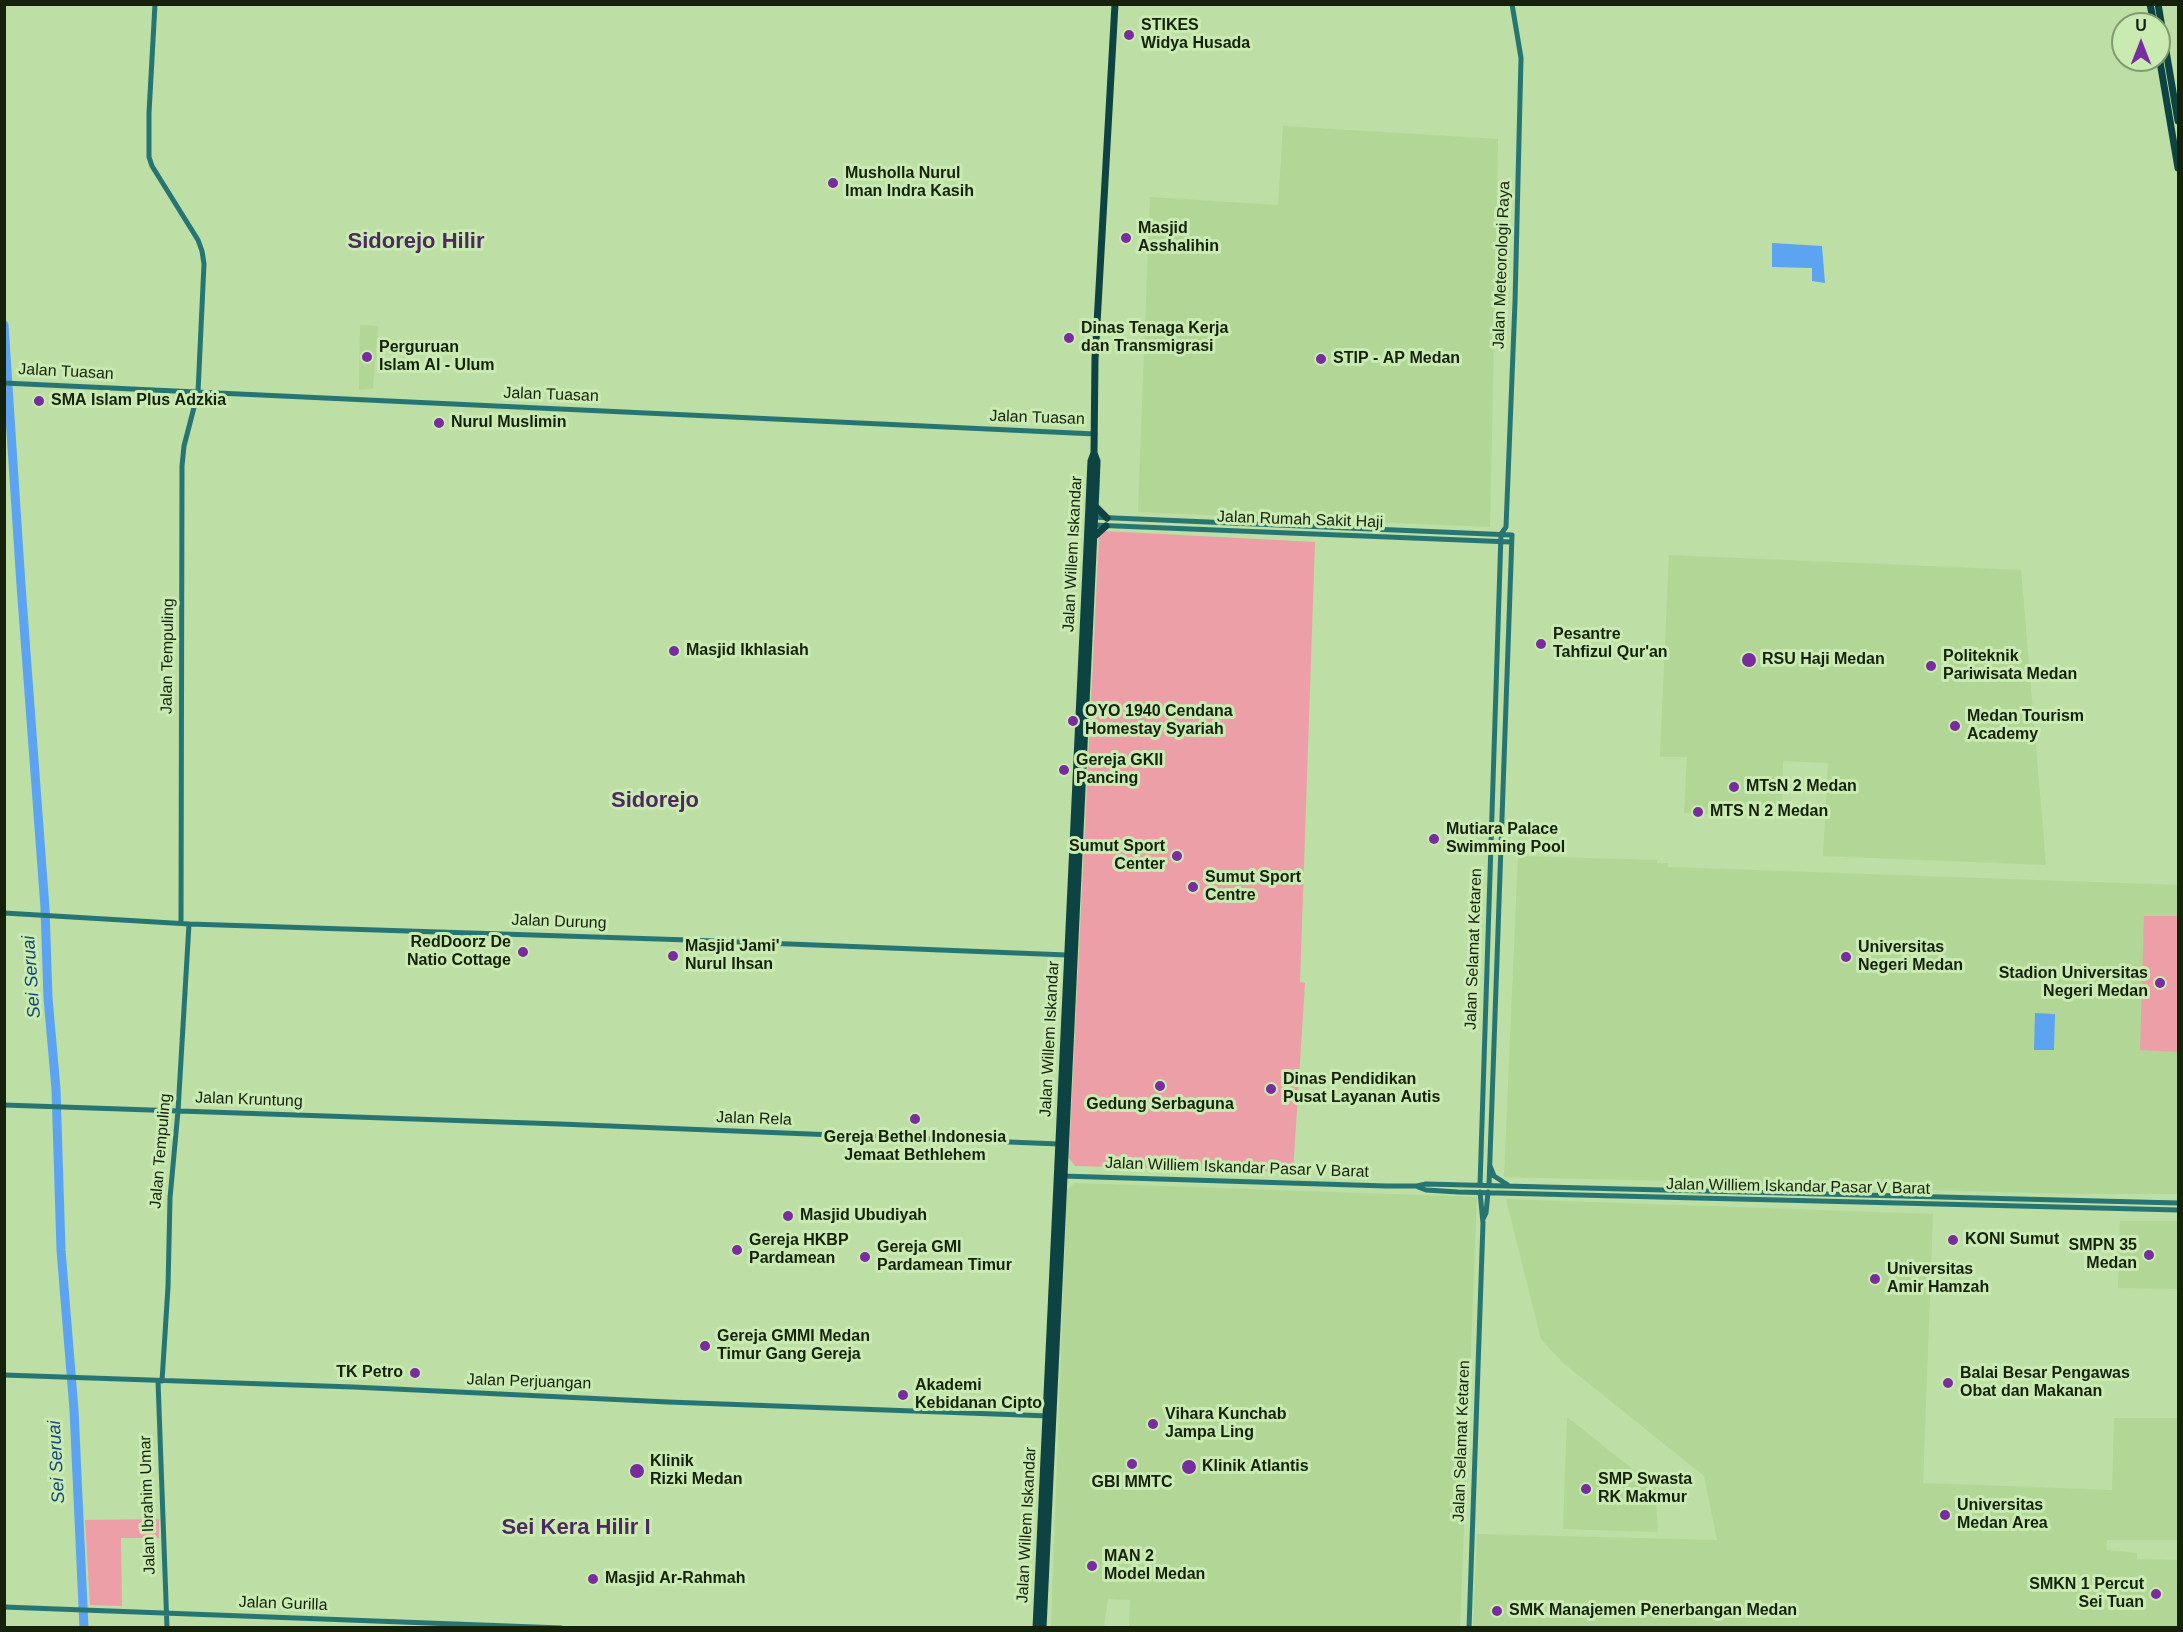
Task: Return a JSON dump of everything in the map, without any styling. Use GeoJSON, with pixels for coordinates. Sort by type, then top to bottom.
{"type":"FeatureCollection","features":[{"type":"Feature","properties":{"kind":"highway","name":"Jalan Willem Iskandar"},"geometry":{"type":"LineString","coordinates":[[1061,1176],[1059,1144],[1094,537],[1091,521],[1095,506],[1097,461],[1095,453],[1095,358],[1115,4]]}},
{"type":"Feature","properties":{"kind":"highway"},"geometry":{"type":"LineString","coordinates":[[2158,4],[2178,121]]}},
{"type":"Feature","properties":{"kind":"highway"},"geometry":{"type":"LineString","coordinates":[[2162,72],[2178,168]]}},
{"type":"Feature","properties":{"kind":"highway","name":"Jalan Willem Iskandar"},"geometry":{"type":"LineString","coordinates":[[1036,1628],[1061,1176],[1070,973],[1067,955],[1091,521],[1091,461],[1095,453]]}},
{"type":"Feature","properties":{"kind":"highway"},"geometry":{"type":"LineString","coordinates":[[1094,537],[1107,522],[1095,506]]}},
{"type":"Feature","properties":{"kind":"highway","name":"Jalan Willem Iskandar"},"geometry":{"type":"LineString","coordinates":[[1043,1628],[1049,1416]]}},
{"type":"Feature","properties":{"kind":"street","name":"Jalan Tempuling"},"geometry":{"type":"LineString","coordinates":[[155,4],[148,153],[152,166],[198,240],[204,264],[198,392],[183,446],[182,466],[181,923]]}},
{"type":"Feature","properties":{"kind":"street","name":"Jalan Meteorologi Raya"},"geometry":{"type":"LineString","coordinates":[[1506,527],[1521,58],[1512,4]]}},
{"type":"Feature","properties":{"kind":"street","name":"Jalan Tuasan"},"geometry":{"type":"LineString","coordinates":[[5,383],[1095,434]]}},
{"type":"Feature","properties":{"kind":"street","name":"Jalan Rumah Sakit Haji"},"geometry":{"type":"LineString","coordinates":[[1091,521],[1511,542]]}},
{"type":"Feature","properties":{"kind":"street","name":"Jalan Rumah Sakit Haji"},"geometry":{"type":"LineString","coordinates":[[1107,522],[1512,535]]}},
{"type":"Feature","properties":{"kind":"street"},"geometry":{"type":"LineString","coordinates":[[1501,534],[1506,527],[1512,535]]}},
{"type":"Feature","properties":{"kind":"street","name":"Jalan Selamat Ketaren"},"geometry":{"type":"LineString","coordinates":[[1480,1185],[1501,534]]}},
{"type":"Feature","properties":{"kind":"street","name":"Jalan Selamat Ketaren"},"geometry":{"type":"LineString","coordinates":[[1489,1185],[1512,535]]}},
{"type":"Feature","properties":{"kind":"street"},"geometry":{"type":"LineString","coordinates":[[1496,685],[1506,686]]}},
{"type":"Feature","properties":{"kind":"street","name":"Jalan Durung"},"geometry":{"type":"LineString","coordinates":[[4,914],[189,924],[681,939],[1067,955]]}},
{"type":"Feature","properties":{"kind":"street","name":"Jalan Tempuling"},"geometry":{"type":"LineString","coordinates":[[160,1381],[168,1287],[170,1198],[178,1111],[189,924]]}},
{"type":"Feature","properties":{"kind":"street"},"geometry":{"type":"LineString","coordinates":[[1488,944],[1497,945]]}},
{"type":"Feature","properties":{"kind":"street"},"geometry":{"type":"LineString","coordinates":[[1483,1096],[1492,1096]]}},
{"type":"Feature","properties":{"kind":"street","name":"Jalan Kruntung"},"geometry":{"type":"LineString","coordinates":[[4,1105],[448,1120]]}},
{"type":"Feature","properties":{"kind":"street","name":"Jalan Rela"},"geometry":{"type":"LineString","coordinates":[[448,1120],[1059,1144]]}},
{"type":"Feature","properties":{"kind":"street"},"geometry":{"type":"LineString","coordinates":[[1489,1165],[1494,1176],[1509,1186]]}},
{"type":"Feature","properties":{"kind":"street","name":"Jalan Williem Iskandar Pasar V Barat"},"geometry":{"type":"LineString","coordinates":[[1061,1176],[1417,1186],[1426,1184],[1614,1188],[1734,1195]]}},
{"type":"Feature","properties":{"kind":"street","name":"Jalan Williem Iskandar Pasar V Barat"},"geometry":{"type":"LineString","coordinates":[[1417,1186],[1426,1190],[1614,1196],[1734,1195],[1975,1202],[2178,1203]]}},
{"type":"Feature","properties":{"kind":"street"},"geometry":{"type":"LineString","coordinates":[[1614,1188],[1614,1196]]}},
{"type":"Feature","properties":{"kind":"street","name":"Jalan Selamat Ketaren"},"geometry":{"type":"LineString","coordinates":[[1469,1628],[1483,1219],[1480,1192]]}},
{"type":"Feature","properties":{"kind":"street","name":"Jalan Selamat Ketaren"},"geometry":{"type":"LineString","coordinates":[[1483,1219],[1486,1213],[1488,1192]]}},
{"type":"Feature","properties":{"kind":"street","name":"Jalan Williem Iskandar Pasar V Barat"},"geometry":{"type":"LineString","coordinates":[[2039,1203],[2178,1210]]}},
{"type":"Feature","properties":{"kind":"street","name":"Jalan Perjuangan"},"geometry":{"type":"LineString","coordinates":[[4,1375],[1049,1416]]}},
{"type":"Feature","properties":{"kind":"street","name":"Jalan Ibrahim Umar"},"geometry":{"type":"LineString","coordinates":[[160,1381],[167,1628]]}},
{"type":"Feature","properties":{"kind":"street","name":"Jalan Gurilla"},"geometry":{"type":"LineString","coordinates":[[4,1608],[166,1612],[561,1628]]}},
{"type":"Feature","properties":{"kind":"shaded area","name":"STIP - AP Medan"},"geometry":{"type":"Polygon","coordinates":[[[1283,126],[1498,139],[1490,527],[1138,512],[1150,197],[1278,205],[1283,126]]]}},
{"type":"Feature","properties":{"kind":"shaded area","name":"Perguruan Islam Al - Ulum"},"geometry":{"type":"Polygon","coordinates":[[[360,325],[378,326],[373,388],[359,390],[360,325]]]}},
{"type":"Feature","properties":{"kind":"shaded area","name":"Sumut Sport Centre"},"geometry":{"type":"Polygon","coordinates":[[[1103,531],[1315,542],[1300,982],[1305,983],[1293,1172],[1075,1166],[1069,1158],[1099,536],[1103,531]]]}},
{"type":"Feature","properties":{"kind":"shaded area","name":"Politeknik Pariwisata Medan"},"geometry":{"type":"Polygon","coordinates":[[[1669,555],[2021,570],[2046,865],[1823,856],[1828,763],[1783,761],[1782,818],[1684,813],[1687,757],[1660,757],[1669,555]]]}},
{"type":"Feature","properties":{"kind":"shaded area","name":"Universitas Negeri Medan"},"geometry":{"type":"Polygon","coordinates":[[[1518,856],[1657,860],[1657,863],[1668,863],[1668,867],[2178,885],[2178,1194],[2080,1194],[1923,1190],[1919,1188],[1832,1189],[1827,1186],[1809,1185],[1803,1187],[1672,1184],[1672,1181],[1504,1177],[1518,856]]]}},
{"type":"Feature","properties":{"kind":"shaded area","name":"Stadion Universitas Negeri Medan"},"geometry":{"type":"Polygon","coordinates":[[[2144,916],[2178,916],[2178,1052],[2140,1050],[2144,916]]]}},
{"type":"Feature","properties":{"kind":"shaded area"},"geometry":{"type":"Polygon","coordinates":[[[1075,1183],[1477,1197],[1460,1627],[1129,1627],[1130,1600],[1108,1599],[1104,1627],[1051,1627],[1067,1190],[1075,1183]]]}},
{"type":"Feature","properties":{"kind":"shaded area"},"geometry":{"type":"Polygon","coordinates":[[[1506,1199],[1933,1214],[1923,1483],[2112,1490],[2114,1418],[2178,1418],[2178,1540],[2107,1540],[2106,1550],[2137,1553],[2137,1559],[2178,1560],[2178,1627],[1473,1627],[1477,1534],[1717,1540],[1704,1476],[1562,1362],[1541,1339],[1506,1199]]]}},
{"type":"Feature","properties":{"kind":"shaded area","name":"SMPN 35 Medan"},"geometry":{"type":"Polygon","coordinates":[[[2120,1221],[2178,1221],[2178,1289],[2118,1288],[2120,1221]]]}},
{"type":"Feature","properties":{"kind":"shaded area"},"geometry":{"type":"Polygon","coordinates":[[[1567,1417],[1655,1487],[1658,1532],[1563,1529],[1567,1417]]]}},
{"type":"Feature","properties":{"kind":"shaded area"},"geometry":{"type":"Polygon","coordinates":[[[159,1519],[159,1538],[121,1538],[122,1606],[90,1605],[85,1520],[159,1519]]]}},
{"type":"Feature","properties":{"kind":"water"},"geometry":{"type":"Polygon","coordinates":[[[1772,243],[1822,246],[1825,283],[1812,281],[1812,268],[1772,267],[1772,243]]]}},
{"type":"Feature","properties":{"kind":"water"},"geometry":{"type":"Polygon","coordinates":[[[2035,1013],[2055,1014],[2054,1050],[2034,1050],[2035,1013]]]}},
{"type":"Feature","properties":{"kind":"waterway","name":"Sei Seruai"},"geometry":{"type":"LineString","coordinates":[[4,325],[45,908],[48,998],[56,1089],[61,1250],[74,1410],[84,1628]]}},
{"type":"Feature","properties":{"kind":"place","name":"STIKES Widya Husada"},"geometry":{"type":"Point","coordinates":[1129,35]}},
{"type":"Feature","properties":{"kind":"place","name":"Musholla Nurul Iman Indra Kasih"},"geometry":{"type":"Point","coordinates":[833,183]}},
{"type":"Feature","properties":{"kind":"place","name":"Masjid Asshalihin"},"geometry":{"type":"Point","coordinates":[1126,238]}},
{"type":"Feature","properties":{"kind":"place","name":"Dinas Tenaga Kerja dan Transmigrasi"},"geometry":{"type":"Point","coordinates":[1069,338]}},
{"type":"Feature","properties":{"kind":"place","name":"Perguruan Islam Al - Ulum"},"geometry":{"type":"Point","coordinates":[367,357]}},
{"type":"Feature","properties":{"kind":"place","name":"STIP - AP Medan"},"geometry":{"type":"Point","coordinates":[1321,359]}},
{"type":"Feature","properties":{"kind":"place","name":"SMA Islam Plus Adzkia"},"geometry":{"type":"Point","coordinates":[39,401]}},
{"type":"Feature","properties":{"kind":"place","name":"Nurul Muslimin"},"geometry":{"type":"Point","coordinates":[439,423]}},
{"type":"Feature","properties":{"kind":"place","name":"Pesantre Tahfizul Qur'an"},"geometry":{"type":"Point","coordinates":[1541,644]}},
{"type":"Feature","properties":{"kind":"place","name":"Masjid Ikhlasiah"},"geometry":{"type":"Point","coordinates":[674,651]}},
{"type":"Feature","properties":{"kind":"place","name":"RSU Haji Medan"},"geometry":{"type":"Point","coordinates":[1749,660]}},
{"type":"Feature","properties":{"kind":"place","name":"Politeknik Pariwisata Medan"},"geometry":{"type":"Point","coordinates":[1931,666]}},
{"type":"Feature","properties":{"kind":"place","name":"OYO 1940 Cendana Homestay Syariah"},"geometry":{"type":"Point","coordinates":[1073,721]}},
{"type":"Feature","properties":{"kind":"place","name":"Medan Tourism Academy"},"geometry":{"type":"Point","coordinates":[1955,726]}},
{"type":"Feature","properties":{"kind":"place","name":"Gereja GKII Pancing"},"geometry":{"type":"Point","coordinates":[1064,770]}},
{"type":"Feature","properties":{"kind":"place","name":"MTsN 2 Medan"},"geometry":{"type":"Point","coordinates":[1734,787]}},
{"type":"Feature","properties":{"kind":"place","name":"MTS N 2 Medan"},"geometry":{"type":"Point","coordinates":[1698,812]}},
{"type":"Feature","properties":{"kind":"place","name":"Mutiara Palace Swimming Pool"},"geometry":{"type":"Point","coordinates":[1434,839]}},
{"type":"Feature","properties":{"kind":"place","name":"Sumut Sport Center"},"geometry":{"type":"Point","coordinates":[1177,856]}},
{"type":"Feature","properties":{"kind":"place","name":"Sumut Sport Centre"},"geometry":{"type":"Point","coordinates":[1193,887]}},
{"type":"Feature","properties":{"kind":"place","name":"RedDoorz De Natio Cottage"},"geometry":{"type":"Point","coordinates":[523,952]}},
{"type":"Feature","properties":{"kind":"place","name":"Masjid Jami' Nurul Ihsan"},"geometry":{"type":"Point","coordinates":[673,956]}},
{"type":"Feature","properties":{"kind":"place","name":"Universitas Negeri Medan"},"geometry":{"type":"Point","coordinates":[1846,957]}},
{"type":"Feature","properties":{"kind":"place","name":"Stadion Universitas Negeri Medan"},"geometry":{"type":"Point","coordinates":[2160,983]}},
{"type":"Feature","properties":{"kind":"place","name":"Gedung Serbaguna"},"geometry":{"type":"Point","coordinates":[1160,1086]}},
{"type":"Feature","properties":{"kind":"place","name":"Dinas Pendidikan Pusat Layanan Autis"},"geometry":{"type":"Point","coordinates":[1271,1089]}},
{"type":"Feature","properties":{"kind":"place","name":"Gereja Bethel Indonesia Jemaat Bethlehem"},"geometry":{"type":"Point","coordinates":[915,1119]}},
{"type":"Feature","properties":{"kind":"place","name":"Masjid Ubudiyah"},"geometry":{"type":"Point","coordinates":[788,1216]}},
{"type":"Feature","properties":{"kind":"place","name":"KONI Sumut"},"geometry":{"type":"Point","coordinates":[1953,1240]}},
{"type":"Feature","properties":{"kind":"place","name":"Gereja HKBP Pardamean"},"geometry":{"type":"Point","coordinates":[737,1250]}},
{"type":"Feature","properties":{"kind":"place","name":"SMPN 35 Medan"},"geometry":{"type":"Point","coordinates":[2149,1255]}},
{"type":"Feature","properties":{"kind":"place","name":"Gereja GMI Pardamean Timur"},"geometry":{"type":"Point","coordinates":[865,1257]}},
{"type":"Feature","properties":{"kind":"place","name":"Universitas Amir Hamzah"},"geometry":{"type":"Point","coordinates":[1875,1279]}},
{"type":"Feature","properties":{"kind":"place","name":"Gereja GMMI Medan Timur Gang Gereja"},"geometry":{"type":"Point","coordinates":[705,1346]}},
{"type":"Feature","properties":{"kind":"place","name":"TK Petro"},"geometry":{"type":"Point","coordinates":[415,1373]}},
{"type":"Feature","properties":{"kind":"place","name":"Balai Besar Pengawas Obat dan Makanan"},"geometry":{"type":"Point","coordinates":[1948,1383]}},
{"type":"Feature","properties":{"kind":"place","name":"Akademi Kebidanan Cipto"},"geometry":{"type":"Point","coordinates":[903,1395]}},
{"type":"Feature","properties":{"kind":"place","name":"Vihara Kunchab Jampa Ling"},"geometry":{"type":"Point","coordinates":[1153,1424]}},
{"type":"Feature","properties":{"kind":"place","name":"GBI MMTC"},"geometry":{"type":"Point","coordinates":[1132,1464]}},
{"type":"Feature","properties":{"kind":"place","name":"Klinik Atlantis"},"geometry":{"type":"Point","coordinates":[1189,1467]}},
{"type":"Feature","properties":{"kind":"place","name":"Klinik Rizki Medan"},"geometry":{"type":"Point","coordinates":[637,1471]}},
{"type":"Feature","properties":{"kind":"place","name":"SMP Swasta RK Makmur"},"geometry":{"type":"Point","coordinates":[1586,1489]}},
{"type":"Feature","properties":{"kind":"place","name":"Universitas Medan Area"},"geometry":{"type":"Point","coordinates":[1945,1515]}},
{"type":"Feature","properties":{"kind":"place","name":"MAN 2 Model Medan"},"geometry":{"type":"Point","coordinates":[1092,1566]}},
{"type":"Feature","properties":{"kind":"place","name":"Masjid Ar-Rahmah"},"geometry":{"type":"Point","coordinates":[593,1579]}},
{"type":"Feature","properties":{"kind":"place","name":"SMKN 1 Percut Sei Tuan"},"geometry":{"type":"Point","coordinates":[2156,1594]}},
{"type":"Feature","properties":{"kind":"place","name":"SMK Manajemen Penerbangan Medan"},"geometry":{"type":"Point","coordinates":[1497,1611]}},
{"type":"Feature","properties":{"kind":"district","name":"Sidorejo Hilir"},"geometry":{"type":"Point","coordinates":[416,242]}},
{"type":"Feature","properties":{"kind":"district","name":"Sidorejo"},"geometry":{"type":"Point","coordinates":[655,801]}},
{"type":"Feature","properties":{"kind":"district","name":"Sei Kera Hilir I"},"geometry":{"type":"Point","coordinates":[576,1528]}}]}
